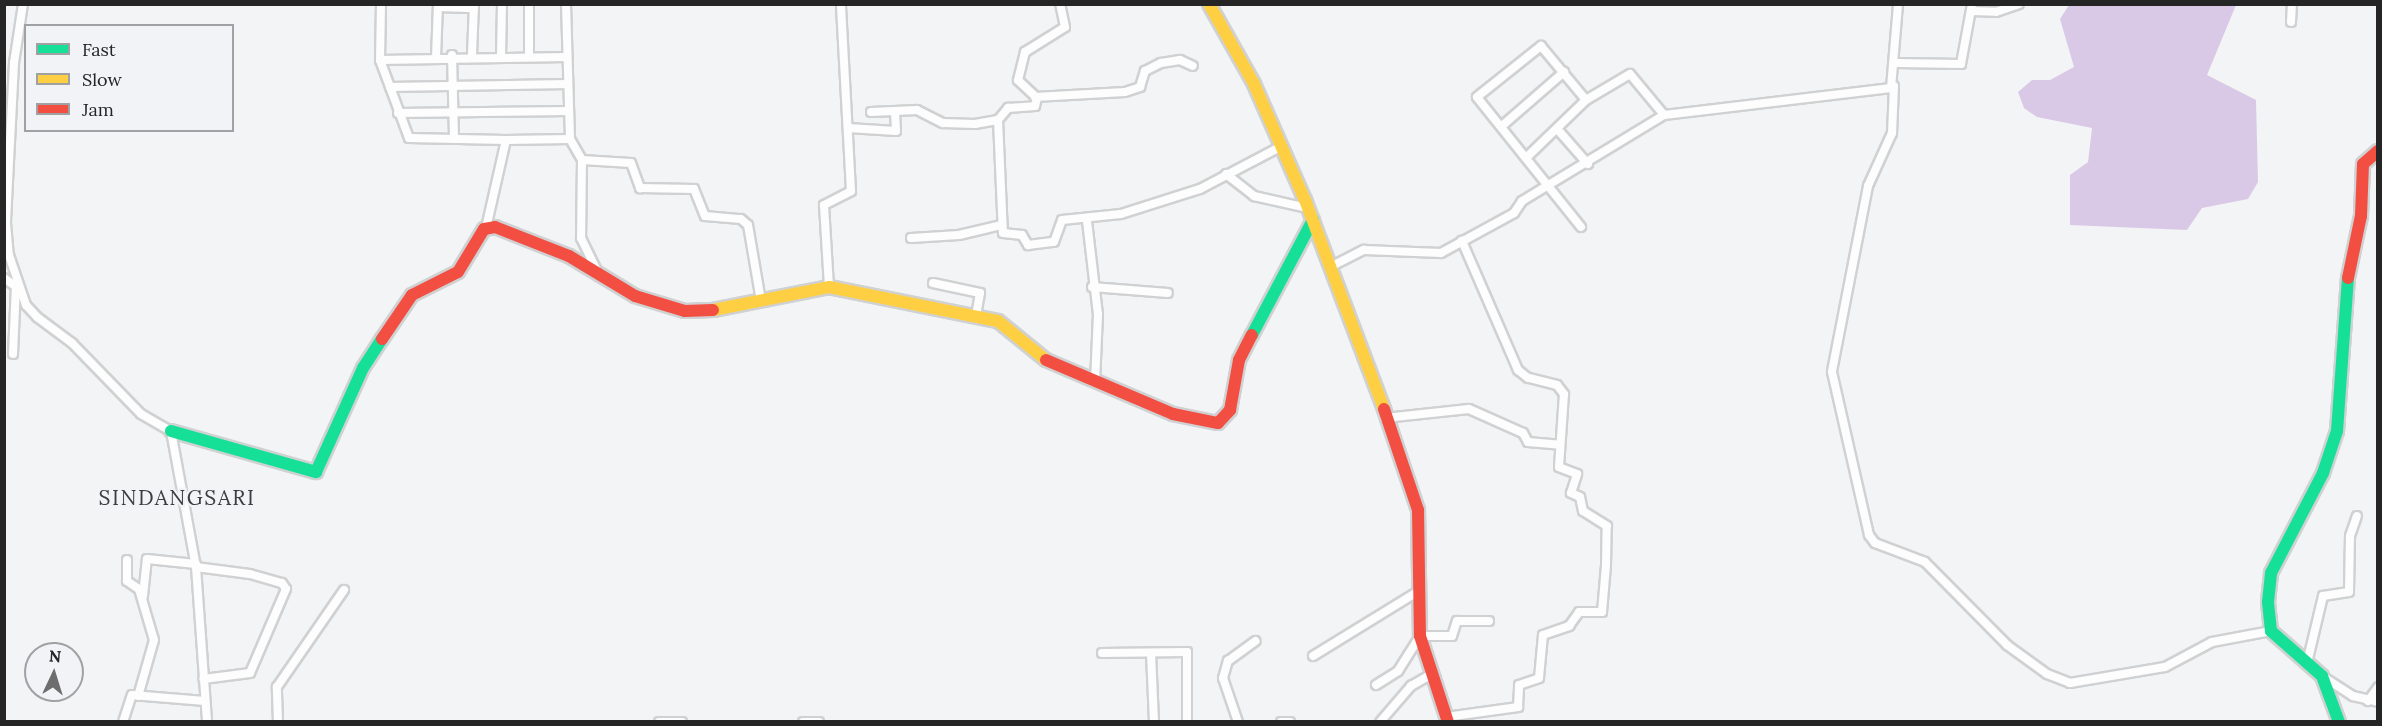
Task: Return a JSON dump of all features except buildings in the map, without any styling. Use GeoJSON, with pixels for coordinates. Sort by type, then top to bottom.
{"type":"FeatureCollection","features":[{"type":"Feature","properties":{"kind":"street"},"geometry":{"type":"LineString","coordinates":[[13,354],[18,288],[6,223],[15,52],[23,4]]}},
{"type":"Feature","properties":{"kind":"street"},"geometry":{"type":"LineString","coordinates":[[381,4],[380,60],[409,138],[570,139]]}},
{"type":"Feature","properties":{"kind":"street"},"geometry":{"type":"LineString","coordinates":[[501,56],[502,4]]}},
{"type":"Feature","properties":{"kind":"street"},"geometry":{"type":"LineString","coordinates":[[529,4],[529,57]]}},
{"type":"Feature","properties":{"kind":"street"},"geometry":{"type":"LineString","coordinates":[[566,4],[570,139],[582,160],[579,224],[598,273]]}},
{"type":"Feature","properties":{"kind":"street"},"geometry":{"type":"LineString","coordinates":[[829,287],[825,205],[851,191],[841,4]]}},
{"type":"Feature","properties":{"kind":"street"},"geometry":{"type":"LineString","coordinates":[[1060,4],[1065,27],[1025,50],[1018,80],[1035,97],[1035,106],[1008,108],[998,120],[1001,225],[1005,236],[1022,235],[1030,245],[1054,242],[1062,220],[1087,221],[1200,189],[1281,147]]}},
{"type":"Feature","properties":{"kind":"street"},"geometry":{"type":"LineString","coordinates":[[1209,4],[1254,84],[1332,266],[1418,510],[1417,592],[1420,636],[1447,719],[1518,708],[1520,684],[1539,678],[1543,635],[1569,626],[1579,612],[1599,615],[1603,608],[1607,526],[1583,511],[1580,498],[1571,493],[1578,476],[1559,467],[1560,445],[1567,405],[1564,394],[1557,385],[1528,378],[1518,370],[1462,241]]}},
{"type":"Feature","properties":{"kind":"street"},"geometry":{"type":"LineString","coordinates":[[1898,4],[1892,133],[1868,186],[1832,372],[1869,535],[1875,543],[1925,562],[2007,645],[2047,674],[2070,683],[2164,667],[2212,642],[2271,631],[2308,659],[2322,676],[2339,722]]}},
{"type":"Feature","properties":{"kind":"street"},"geometry":{"type":"LineString","coordinates":[[1896,63],[1961,64],[1972,8],[1996,12],[2019,4]]}},
{"type":"Feature","properties":{"kind":"street"},"geometry":{"type":"LineString","coordinates":[[2291,22],[2292,4]]}},
{"type":"Feature","properties":{"kind":"street"},"geometry":{"type":"LineString","coordinates":[[436,58],[438,6],[474,6],[472,55]]}},
{"type":"Feature","properties":{"kind":"street"},"geometry":{"type":"LineString","coordinates":[[1581,226],[1550,187],[1529,155],[1477,97],[1537,47],[1564,72],[1586,100]]}},
{"type":"Feature","properties":{"kind":"street"},"geometry":{"type":"LineString","coordinates":[[380,60],[436,58],[452,55],[567,57]]}},
{"type":"Feature","properties":{"kind":"street"},"geometry":{"type":"LineString","coordinates":[[452,55],[455,85],[450,114],[454,139]]}},
{"type":"Feature","properties":{"kind":"street"},"geometry":{"type":"LineString","coordinates":[[1035,97],[1125,92],[1140,86],[1145,71],[1161,63],[1180,60],[1193,66]]}},
{"type":"Feature","properties":{"kind":"street"},"geometry":{"type":"LineString","coordinates":[[1503,125],[1564,72]]}},
{"type":"Feature","properties":{"kind":"street"},"geometry":{"type":"LineString","coordinates":[[1529,155],[1558,131],[1586,100],[1629,74],[1664,115]]}},
{"type":"Feature","properties":{"kind":"street"},"geometry":{"type":"LineString","coordinates":[[390,87],[568,84]]}},
{"type":"Feature","properties":{"kind":"street"},"geometry":{"type":"LineString","coordinates":[[1332,266],[1364,250],[1430,256],[1462,241],[1588,164],[1638,126],[1664,115],[1894,86]]}},
{"type":"Feature","properties":{"kind":"street"},"geometry":{"type":"LineString","coordinates":[[871,112],[917,110],[947,123],[998,120]]}},
{"type":"Feature","properties":{"kind":"street"},"geometry":{"type":"LineString","coordinates":[[398,113],[569,111]]}},
{"type":"Feature","properties":{"kind":"street"},"geometry":{"type":"LineString","coordinates":[[848,128],[896,131],[895,111]]}},
{"type":"Feature","properties":{"kind":"street"},"geometry":{"type":"LineString","coordinates":[[1558,131],[1588,164]]}},
{"type":"Feature","properties":{"kind":"street"},"geometry":{"type":"LineString","coordinates":[[4,278],[18,288],[37,317],[72,343],[141,414],[171,431],[316,472],[363,368],[412,295],[458,272],[486,228],[506,140]]}},
{"type":"Feature","properties":{"kind":"street"},"geometry":{"type":"LineString","coordinates":[[2271,631],[2271,573],[2323,473],[2337,431],[2345,378],[2345,293],[2361,216],[2363,164],[2378,151]]}},
{"type":"Feature","properties":{"kind":"street"},"geometry":{"type":"LineString","coordinates":[[582,160],[631,163],[640,188],[694,189],[705,216],[741,219],[748,225],[761,301]]}},
{"type":"Feature","properties":{"kind":"street"},"geometry":{"type":"LineString","coordinates":[[1226,174],[1254,196],[1310,214]]}},
{"type":"Feature","properties":{"kind":"street"},"geometry":{"type":"LineString","coordinates":[[486,228],[560,252],[635,296],[685,311],[761,301],[829,287],[998,321],[1053,365],[1173,414],[1211,423],[1226,420],[1239,360],[1310,214]]}},
{"type":"Feature","properties":{"kind":"street"},"geometry":{"type":"LineString","coordinates":[[1087,221],[1092,288],[1098,314],[1095,382]]}},
{"type":"Feature","properties":{"kind":"street"},"geometry":{"type":"LineString","coordinates":[[911,238],[959,236],[1001,225]]}},
{"type":"Feature","properties":{"kind":"street"},"geometry":{"type":"LineString","coordinates":[[933,284],[980,293],[976,316]]}},
{"type":"Feature","properties":{"kind":"street"},"geometry":{"type":"LineString","coordinates":[[1092,288],[1168,292]]}},
{"type":"Feature","properties":{"kind":"street"},"geometry":{"type":"LineString","coordinates":[[1385,418],[1469,409],[1523,433],[1528,442],[1560,445]]}},
{"type":"Feature","properties":{"kind":"street"},"geometry":{"type":"LineString","coordinates":[[171,431],[196,565],[207,722]]}},
{"type":"Feature","properties":{"kind":"street"},"geometry":{"type":"LineString","coordinates":[[2308,659],[2323,596],[2349,594],[2350,536],[2357,516]]}},
{"type":"Feature","properties":{"kind":"street"},"geometry":{"type":"LineString","coordinates":[[143,602],[147,559],[250,574],[282,583],[286,589],[250,673],[203,679]]}},
{"type":"Feature","properties":{"kind":"street"},"geometry":{"type":"LineString","coordinates":[[127,560],[128,582],[138,588],[154,640],[138,696]]}},
{"type":"Feature","properties":{"kind":"street"},"geometry":{"type":"LineString","coordinates":[[278,722],[277,687],[344,590]]}},
{"type":"Feature","properties":{"kind":"street"},"geometry":{"type":"LineString","coordinates":[[1312,656],[1417,592]]}},
{"type":"Feature","properties":{"kind":"street"},"geometry":{"type":"LineString","coordinates":[[1420,636],[1452,636],[1457,621],[1489,621]]}},
{"type":"Feature","properties":{"kind":"street"},"geometry":{"type":"LineString","coordinates":[[1376,685],[1398,671],[1420,636]]}},
{"type":"Feature","properties":{"kind":"street"},"geometry":{"type":"LineString","coordinates":[[1238,722],[1223,678],[1228,661],[1256,641]]}},
{"type":"Feature","properties":{"kind":"street"},"geometry":{"type":"LineString","coordinates":[[1102,653],[1189,654],[1187,722]]}},
{"type":"Feature","properties":{"kind":"street"},"geometry":{"type":"LineString","coordinates":[[1151,653],[1154,722]]}},
{"type":"Feature","properties":{"kind":"street"},"geometry":{"type":"LineString","coordinates":[[1380,722],[1411,686],[1432,674]]}},
{"type":"Feature","properties":{"kind":"street"},"geometry":{"type":"LineString","coordinates":[[2322,676],[2368,701],[2378,702]]}},
{"type":"Feature","properties":{"kind":"street"},"geometry":{"type":"LineString","coordinates":[[2368,701],[2378,687]]}},
{"type":"Feature","properties":{"kind":"street"},"geometry":{"type":"LineString","coordinates":[[123,722],[130,697],[205,701]]}},
{"type":"Feature","properties":{"kind":"street"},"geometry":{"type":"LineString","coordinates":[[659,722],[682,722]]}},
{"type":"Feature","properties":{"kind":"street"},"geometry":{"type":"LineString","coordinates":[[803,722],[819,722]]}},
{"type":"Feature","properties":{"kind":"street"},"geometry":{"type":"LineString","coordinates":[[1281,722],[1290,722]]}},
{"type":"Feature","properties":{"kind":"shaded area"},"geometry":{"type":"Polygon","coordinates":[[[2069,5],[2236,5],[2207,75],[2256,100],[2258,182],[2248,199],[2202,208],[2187,230],[2070,225],[2070,175],[2088,162],[2092,128],[2037,117],[2024,108],[2018,92],[2032,80],[2050,80],[2074,67],[2060,19],[2069,5]]]}},
{"type":"Feature","properties":{"kind":"traffic: fast"},"geometry":{"type":"LineString","coordinates":[[1252,335],[1313,220]]}},
{"type":"Feature","properties":{"kind":"traffic: fast"},"geometry":{"type":"LineString","coordinates":[[2339,722],[2322,676],[2271,631],[2268,602],[2271,573],[2323,473],[2337,431],[2348,278]]}},
{"type":"Feature","properties":{"kind":"traffic: fast"},"geometry":{"type":"LineString","coordinates":[[171,431],[316,472],[363,368],[382,339]]}},
{"type":"Feature","properties":{"kind":"traffic: slow"},"geometry":{"type":"LineString","coordinates":[[1209,4],[1254,84],[1305,200],[1384,409]]}},
{"type":"Feature","properties":{"kind":"traffic: slow"},"geometry":{"type":"LineString","coordinates":[[713,310],[829,287],[998,321],[1046,360]]}},
{"type":"Feature","properties":{"kind":"traffic: jam"},"geometry":{"type":"LineString","coordinates":[[2348,278],[2361,216],[2363,164],[2378,151]]}},
{"type":"Feature","properties":{"kind":"traffic: jam"},"geometry":{"type":"LineString","coordinates":[[382,339],[412,295],[458,272],[484,229],[495,227],[569,256],[635,296],[685,311],[713,310]]}},
{"type":"Feature","properties":{"kind":"traffic: jam"},"geometry":{"type":"LineString","coordinates":[[1046,360],[1173,414],[1218,423],[1230,410],[1239,360],[1252,335]]}},
{"type":"Feature","properties":{"kind":"traffic: jam"},"geometry":{"type":"LineString","coordinates":[[1384,409],[1418,510],[1420,636],[1448,722]]}},
{"type":"Feature","properties":{"kind":"district","name":"SINDANGSARI"},"geometry":{"type":"Point","coordinates":[177,498]}}]}
